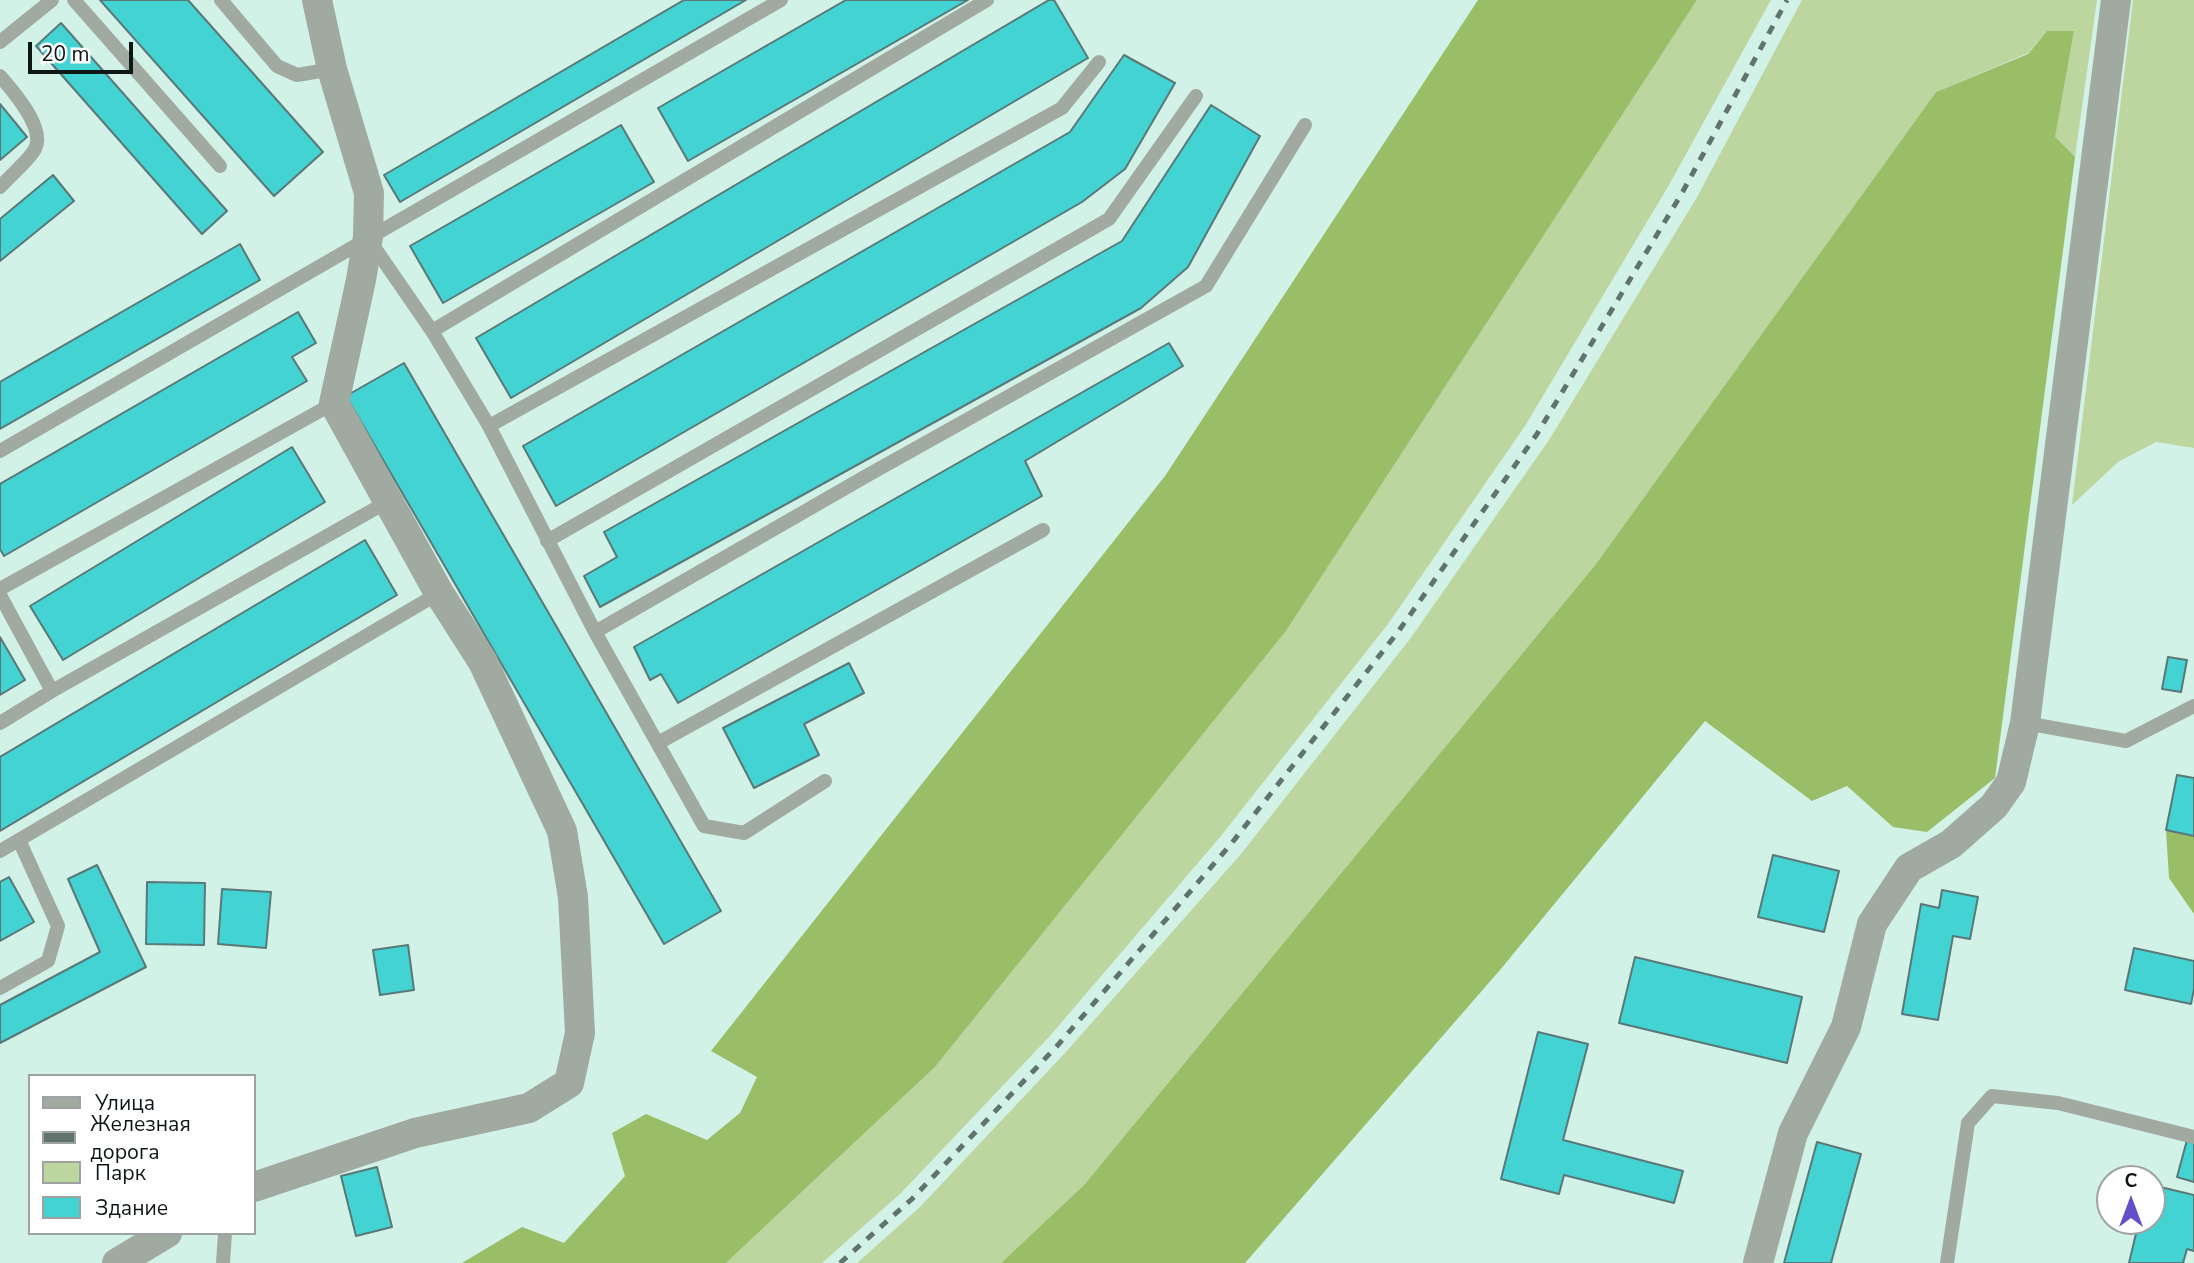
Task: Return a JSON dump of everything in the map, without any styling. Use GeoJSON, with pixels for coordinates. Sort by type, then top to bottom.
{"type":"FeatureCollection","features":[{"type":"Feature","properties":{"kind":"street"},"geometry":{"type":"LineString","coordinates":[[256,1185],[415,1133],[529,1108],[569,1083],[580,1032],[573,897],[562,831],[483,662],[439,593],[334,403],[361,280],[368,237],[369,193],[332,69],[317,0]]}},
{"type":"Feature","properties":{"kind":"street"},"geometry":{"type":"LineString","coordinates":[[1758,1263],[1793,1133],[1846,1027],[1872,924],[1909,868],[1951,844],[1994,806],[2011,782],[2025,723],[2116,0]]}},
{"type":"Feature","properties":{"kind":"street"},"geometry":{"type":"LineString","coordinates":[[117,1263],[164,1235]]}},
{"type":"Feature","properties":{"kind":"lane"},"geometry":{"type":"LineString","coordinates":[[0,42],[52,0]]}},
{"type":"Feature","properties":{"kind":"lane"},"geometry":{"type":"LineString","coordinates":[[74,0],[219,166]]}},
{"type":"Feature","properties":{"kind":"lane"},"geometry":{"type":"LineString","coordinates":[[221,0],[277,66],[297,75],[332,69]]}},
{"type":"Feature","properties":{"kind":"lane"},"geometry":{"type":"LineString","coordinates":[[0,452],[781,0]]}},
{"type":"Feature","properties":{"kind":"lane"},"geometry":{"type":"LineString","coordinates":[[432,331],[987,0]]}},
{"type":"Feature","properties":{"kind":"lane"},"geometry":{"type":"LineString","coordinates":[[489,426],[1062,108],[1099,62]]}},
{"type":"Feature","properties":{"kind":"lane"},"geometry":{"type":"LineString","coordinates":[[0,76],[24,105],[37,136],[35,149],[0,187]]}},
{"type":"Feature","properties":{"kind":"lane"},"geometry":{"type":"LineString","coordinates":[[547,541],[1109,219],[1196,96]]}},
{"type":"Feature","properties":{"kind":"lane"},"geometry":{"type":"LineString","coordinates":[[595,632],[1206,286],[1305,125]]}},
{"type":"Feature","properties":{"kind":"lane"},"geometry":{"type":"LineString","coordinates":[[368,237],[432,331],[489,426],[595,632],[704,826],[744,833],[825,781]]}},
{"type":"Feature","properties":{"kind":"lane"},"geometry":{"type":"LineString","coordinates":[[0,589],[334,403]]}},
{"type":"Feature","properties":{"kind":"lane"},"geometry":{"type":"LineString","coordinates":[[0,723],[387,502]]}},
{"type":"Feature","properties":{"kind":"lane"},"geometry":{"type":"LineString","coordinates":[[658,743],[1042,530]]}},
{"type":"Feature","properties":{"kind":"lane"},"geometry":{"type":"LineString","coordinates":[[0,851],[439,593]]}},
{"type":"Feature","properties":{"kind":"lane"},"geometry":{"type":"LineString","coordinates":[[0,595],[52,691]]}},
{"type":"Feature","properties":{"kind":"lane"},"geometry":{"type":"LineString","coordinates":[[2025,723],[2126,741],[2194,706]]}},
{"type":"Feature","properties":{"kind":"lane"},"geometry":{"type":"LineString","coordinates":[[0,988],[48,961],[58,926],[19,840]]}},
{"type":"Feature","properties":{"kind":"lane"},"geometry":{"type":"LineString","coordinates":[[1947,1263],[1968,1123],[1992,1096],[2058,1103],[2194,1138]]}},
{"type":"Feature","properties":{"kind":"lane"},"geometry":{"type":"LineString","coordinates":[[223,1263],[225,1235]]}},
{"type":"Feature","properties":{"kind":"green space"},"geometry":{"type":"Polygon","coordinates":[[[1478,0],[1697,0],[1286,631],[935,1067],[726,1263],[462,1263],[522,1227],[564,1243],[625,1176],[612,1133],[646,1114],[707,1140],[740,1113],[757,1077],[711,1051],[1165,476],[1478,0]]]}},
{"type":"Feature","properties":{"kind":"green space"},"geometry":{"type":"Polygon","coordinates":[[[1697,0],[1771,0],[1669,185],[1525,426],[1388,624],[1221,836],[1049,1037],[901,1193],[822,1263],[726,1263],[935,1067],[1286,631],[1697,0]]]}},
{"type":"Feature","properties":{"kind":"green space"},"geometry":{"type":"Polygon","coordinates":[[[1802,0],[2097,0],[2075,157],[2054,138],[2074,32],[2047,31],[2028,53],[1936,92],[1596,564],[1084,1185],[1001,1263],[857,1263],[920,1207],[1065,1053],[1241,854],[1410,639],[1549,440],[1696,199],[1802,0]]]}},
{"type":"Feature","properties":{"kind":"green space"},"geometry":{"type":"Polygon","coordinates":[[[2133,0],[2194,0],[2194,448],[2156,442],[2118,462],[2072,505],[2133,0]]]}},
{"type":"Feature","properties":{"kind":"green space"},"geometry":{"type":"Polygon","coordinates":[[[2047,31],[2074,31],[2055,137],[2075,157],[1995,778],[1927,832],[1893,827],[1847,786],[1812,801],[1705,721],[1500,970],[1245,1263],[1001,1263],[1084,1185],[1596,564],[1936,92],[2028,54],[2047,31]]]}},
{"type":"Feature","properties":{"kind":"green space"},"geometry":{"type":"Polygon","coordinates":[[[2166,830],[2194,836],[2194,914],[2169,878],[2166,830]]]}},
{"type":"Feature","properties":{"kind":"building"},"geometry":{"type":"Polygon","coordinates":[[[100,0],[188,0],[323,152],[274,196],[100,0]]]}},
{"type":"Feature","properties":{"kind":"building"},"geometry":{"type":"Polygon","coordinates":[[[684,0],[746,0],[400,202],[384,175],[684,0]]]}},
{"type":"Feature","properties":{"kind":"building"},"geometry":{"type":"Polygon","coordinates":[[[846,0],[968,0],[688,161],[658,108],[846,0]]]}},
{"type":"Feature","properties":{"kind":"building"},"geometry":{"type":"Polygon","coordinates":[[[1049,0],[1054,0],[1088,58],[511,398],[476,338],[1049,0]]]}},
{"type":"Feature","properties":{"kind":"building"},"geometry":{"type":"Polygon","coordinates":[[[61,23],[227,211],[202,234],[36,46],[61,23]]]}},
{"type":"Feature","properties":{"kind":"building"},"geometry":{"type":"Polygon","coordinates":[[[1124,55],[1175,83],[1125,169],[1082,202],[556,506],[523,446],[1070,132],[1124,55]]]}},
{"type":"Feature","properties":{"kind":"building"},"geometry":{"type":"Polygon","coordinates":[[[0,104],[27,137],[0,160],[0,104]]]}},
{"type":"Feature","properties":{"kind":"building"},"geometry":{"type":"Polygon","coordinates":[[[1211,105],[1260,136],[1188,267],[1141,308],[600,607],[584,576],[617,557],[604,532],[1122,241],[1211,105]]]}},
{"type":"Feature","properties":{"kind":"building"},"geometry":{"type":"Polygon","coordinates":[[[621,125],[654,182],[443,303],[410,246],[621,125]]]}},
{"type":"Feature","properties":{"kind":"building"},"geometry":{"type":"Polygon","coordinates":[[[53,175],[74,201],[0,261],[0,219],[53,175]]]}},
{"type":"Feature","properties":{"kind":"building"},"geometry":{"type":"Polygon","coordinates":[[[240,244],[260,280],[0,429],[0,382],[240,244]]]}},
{"type":"Feature","properties":{"kind":"building"},"geometry":{"type":"Polygon","coordinates":[[[298,312],[316,343],[292,357],[307,381],[4,556],[0,549],[0,484],[298,312]]]}},
{"type":"Feature","properties":{"kind":"building"},"geometry":{"type":"Polygon","coordinates":[[[1169,343],[1183,366],[1025,461],[1042,496],[678,703],[661,674],[650,680],[634,647],[1169,343]]]}},
{"type":"Feature","properties":{"kind":"building"},"geometry":{"type":"Polygon","coordinates":[[[404,363],[721,911],[664,944],[346,396],[404,363]]]}},
{"type":"Feature","properties":{"kind":"building"},"geometry":{"type":"Polygon","coordinates":[[[292,447],[325,502],[63,660],[30,606],[292,447]]]}},
{"type":"Feature","properties":{"kind":"building"},"geometry":{"type":"Polygon","coordinates":[[[365,540],[397,595],[0,831],[0,757],[365,540]]]}},
{"type":"Feature","properties":{"kind":"building"},"geometry":{"type":"Polygon","coordinates":[[[0,637],[25,680],[0,695],[0,637]]]}},
{"type":"Feature","properties":{"kind":"building"},"geometry":{"type":"Polygon","coordinates":[[[2168,657],[2187,660],[2181,692],[2162,689],[2168,657]]]}},
{"type":"Feature","properties":{"kind":"building"},"geometry":{"type":"Polygon","coordinates":[[[849,663],[864,693],[804,724],[819,755],[754,788],[723,728],[849,663]]]}},
{"type":"Feature","properties":{"kind":"building"},"geometry":{"type":"Polygon","coordinates":[[[2177,775],[2194,778],[2194,836],[2166,830],[2177,775]]]}},
{"type":"Feature","properties":{"kind":"building"},"geometry":{"type":"Polygon","coordinates":[[[1773,855],[1839,871],[1824,932],[1758,917],[1773,855]]]}},
{"type":"Feature","properties":{"kind":"building"},"geometry":{"type":"Polygon","coordinates":[[[97,865],[146,967],[0,1043],[0,1005],[100,952],[68,879],[97,865]]]}},
{"type":"Feature","properties":{"kind":"building"},"geometry":{"type":"Polygon","coordinates":[[[9,877],[34,922],[0,941],[0,882],[9,877]]]}},
{"type":"Feature","properties":{"kind":"building"},"geometry":{"type":"Polygon","coordinates":[[[147,882],[205,883],[204,945],[146,944],[147,882]]]}},
{"type":"Feature","properties":{"kind":"building"},"geometry":{"type":"Polygon","coordinates":[[[222,889],[271,892],[266,948],[218,944],[222,889]]]}},
{"type":"Feature","properties":{"kind":"building"},"geometry":{"type":"Polygon","coordinates":[[[1942,890],[1978,897],[1970,939],[1953,936],[1938,1020],[1902,1014],[1921,904],[1939,908],[1942,890]]]}},
{"type":"Feature","properties":{"kind":"building"},"geometry":{"type":"Polygon","coordinates":[[[408,945],[414,990],[380,995],[373,950],[408,945]]]}},
{"type":"Feature","properties":{"kind":"building"},"geometry":{"type":"Polygon","coordinates":[[[2134,948],[2194,961],[2191,1004],[2125,990],[2134,948]]]}},
{"type":"Feature","properties":{"kind":"building"},"geometry":{"type":"Polygon","coordinates":[[[1635,957],[1802,997],[1787,1063],[1619,1023],[1635,957]]]}},
{"type":"Feature","properties":{"kind":"building"},"geometry":{"type":"Polygon","coordinates":[[[1538,1032],[1588,1044],[1563,1140],[1683,1171],[1674,1203],[1564,1175],[1559,1194],[1501,1179],[1538,1032]]]}},
{"type":"Feature","properties":{"kind":"building"},"geometry":{"type":"Polygon","coordinates":[[[2187,1140],[2194,1142],[2194,1182],[2177,1177],[2187,1140]]]}},
{"type":"Feature","properties":{"kind":"building"},"geometry":{"type":"Polygon","coordinates":[[[1817,1142],[1861,1154],[1831,1263],[1784,1263],[1817,1142]]]}},
{"type":"Feature","properties":{"kind":"building"},"geometry":{"type":"Polygon","coordinates":[[[377,1167],[392,1227],[356,1236],[341,1176],[377,1167]]]}},
{"type":"Feature","properties":{"kind":"building"},"geometry":{"type":"Polygon","coordinates":[[[2166,1188],[2194,1195],[2194,1251],[2187,1249],[2183,1263],[2129,1263],[2136,1235],[2166,1235],[2166,1188]]]}},
{"type":"Feature","properties":{"kind":"railway"},"geometry":{"type":"LineString","coordinates":[[840,1263],[912,1199],[1057,1046],[1231,844],[1398,632],[1537,434],[1682,193],[1787,0]]}}]}
